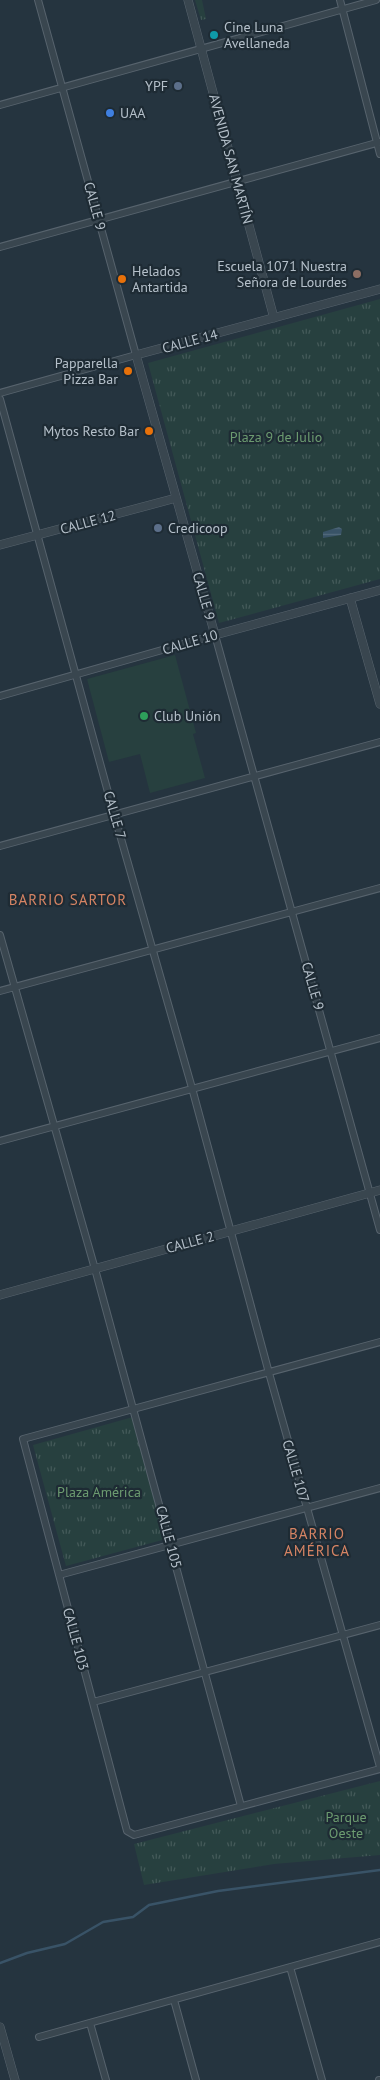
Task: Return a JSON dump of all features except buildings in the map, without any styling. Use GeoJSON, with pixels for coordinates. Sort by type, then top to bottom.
{"type":"FeatureCollection","features":[{"type":"Feature","properties":{"kind":"street","name":"CALLE 9"},"geometry":{"type":"LineString","coordinates":[[38,0],[332,1051],[380,1230]]}},
{"type":"Feature","properties":{"kind":"street","name":"AVENIDA SAN MARTÍN"},"geometry":{"type":"LineString","coordinates":[[188,0],[274,318]]}},
{"type":"Feature","properties":{"kind":"street"},"geometry":{"type":"LineString","coordinates":[[340,0],[379,143],[380,154]]}},
{"type":"Feature","properties":{"kind":"street"},"geometry":{"type":"LineString","coordinates":[[0,105],[376,0]]}},
{"type":"Feature","properties":{"kind":"street"},"geometry":{"type":"LineString","coordinates":[[0,247],[379,143]]}},
{"type":"Feature","properties":{"kind":"street","name":"CALLE 14"},"geometry":{"type":"LineString","coordinates":[[0,393],[380,289]]}},
{"type":"Feature","properties":{"kind":"street","name":"CALLE 7"},"geometry":{"type":"LineString","coordinates":[[0,399],[231,1231]]}},
{"type":"Feature","properties":{"kind":"street","name":"CALLE 12"},"geometry":{"type":"LineString","coordinates":[[0,545],[176,498]]}},
{"type":"Feature","properties":{"kind":"street","name":"CALLE 10"},"geometry":{"type":"LineString","coordinates":[[0,696],[380,590]]}},
{"type":"Feature","properties":{"kind":"street"},"geometry":{"type":"LineString","coordinates":[[350,598],[380,704]]}},
{"type":"Feature","properties":{"kind":"street"},"geometry":{"type":"LineString","coordinates":[[0,846],[380,742]]}},
{"type":"Feature","properties":{"kind":"street"},"geometry":{"type":"LineString","coordinates":[[0,991],[380,888]]}},
{"type":"Feature","properties":{"kind":"street","name":"CALLE 105"},"geometry":{"type":"LineString","coordinates":[[0,935],[95,1269],[241,1806]]}},
{"type":"Feature","properties":{"kind":"street"},"geometry":{"type":"LineString","coordinates":[[0,1141],[380,1038]]}},
{"type":"Feature","properties":{"kind":"street","name":"CALLE 2"},"geometry":{"type":"LineString","coordinates":[[0,1295],[380,1190]]}},
{"type":"Feature","properties":{"kind":"street","name":"CALLE 107"},"geometry":{"type":"LineString","coordinates":[[231,1231],[380,1768]]}},
{"type":"Feature","properties":{"kind":"street"},"geometry":{"type":"LineString","coordinates":[[134,1410],[380,1342]]}},
{"type":"Feature","properties":{"kind":"street","name":"CALLE 103"},"geometry":{"type":"LineString","coordinates":[[134,1410],[24,1440],[127,1831],[134,1835],[241,1806]]}},
{"type":"Feature","properties":{"kind":"street"},"geometry":{"type":"LineString","coordinates":[[59,1575],[380,1488]]}},
{"type":"Feature","properties":{"kind":"street"},"geometry":{"type":"LineString","coordinates":[[93,1702],[380,1625]]}},
{"type":"Feature","properties":{"kind":"street"},"geometry":{"type":"LineString","coordinates":[[241,1806],[380,1768]]}},
{"type":"Feature","properties":{"kind":"street"},"geometry":{"type":"LineString","coordinates":[[39,2037],[380,1942]]}},
{"type":"Feature","properties":{"kind":"street"},"geometry":{"type":"LineString","coordinates":[[290,1967],[322,2080]]}},
{"type":"Feature","properties":{"kind":"street"},"geometry":{"type":"LineString","coordinates":[[174,2000],[196,2080]]}},
{"type":"Feature","properties":{"kind":"street"},"geometry":{"type":"LineString","coordinates":[[90,2023],[106,2080]]}},
{"type":"Feature","properties":{"kind":"street"},"geometry":{"type":"LineString","coordinates":[[0,2026],[15,2080]]}},
{"type":"Feature","properties":{"kind":"green space"},"geometry":{"type":"Polygon","coordinates":[[[195,0],[202,0],[206,19],[201,20],[195,0]]]}},
{"type":"Feature","properties":{"kind":"green space","name":"Plaza 9 de Julio"},"geometry":{"type":"Polygon","coordinates":[[[380,299],[380,579],[219,623],[148,363],[380,299]]]}},
{"type":"Feature","properties":{"kind":"green space","name":"Club Unión"},"geometry":{"type":"Polygon","coordinates":[[[175,655],[196,733],[193,734],[205,778],[150,793],[140,754],[109,762],[87,679],[175,655]]]}},
{"type":"Feature","properties":{"kind":"green space","name":"Plaza América"},"geometry":{"type":"Polygon","coordinates":[[[133,1417],[166,1539],[66,1566],[33,1445],[133,1417]]]}},
{"type":"Feature","properties":{"kind":"green space","name":"Parque Oeste"},"geometry":{"type":"Polygon","coordinates":[[[380,1781],[380,1855],[274,1864],[144,1885],[134,1844],[380,1781]]]}},
{"type":"Feature","properties":{"kind":"water"},"geometry":{"type":"Polygon","coordinates":[[[339,527],[342,529],[341,535],[323,538],[323,532],[339,527]]]}},
{"type":"Feature","properties":{"kind":"waterway"},"geometry":{"type":"LineString","coordinates":[[0,1963],[27,1953],[65,1944],[103,1922],[133,1917],[149,1905],[218,1891],[380,1870]]}},
{"type":"Feature","properties":{"kind":"place","name":"Cine Luna Avellaneda"},"geometry":{"type":"Point","coordinates":[214,35]}},
{"type":"Feature","properties":{"kind":"place","name":"YPF"},"geometry":{"type":"Point","coordinates":[178,86]}},
{"type":"Feature","properties":{"kind":"place","name":"UAA"},"geometry":{"type":"Point","coordinates":[110,113]}},
{"type":"Feature","properties":{"kind":"place","name":"Escuela 1071 Nuestra Señora de Lourdes"},"geometry":{"type":"Point","coordinates":[357,274]}},
{"type":"Feature","properties":{"kind":"place","name":"Helados Antartida"},"geometry":{"type":"Point","coordinates":[122,279]}},
{"type":"Feature","properties":{"kind":"place","name":"Papparella Pizza Bar"},"geometry":{"type":"Point","coordinates":[128,371]}},
{"type":"Feature","properties":{"kind":"place","name":"Mytos Resto Bar"},"geometry":{"type":"Point","coordinates":[149,431]}},
{"type":"Feature","properties":{"kind":"place","name":"Credicoop"},"geometry":{"type":"Point","coordinates":[158,528]}},
{"type":"Feature","properties":{"kind":"place","name":"Club Unión"},"geometry":{"type":"Point","coordinates":[144,716]}},
{"type":"Feature","properties":{"kind":"district","name":"BARRIO SARTOR"},"geometry":{"type":"Point","coordinates":[68,900]}},
{"type":"Feature","properties":{"kind":"district","name":"BARRIO AMÉRICA"},"geometry":{"type":"Point","coordinates":[317,1542]}}]}
